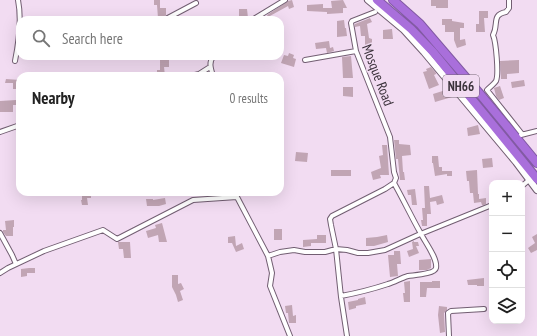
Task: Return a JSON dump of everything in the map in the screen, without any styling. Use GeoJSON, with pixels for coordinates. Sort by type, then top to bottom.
{"type":"FeatureCollection","features":[{"type":"Feature","properties":{"kind":"highway","name":"NH66"},"geometry":{"type":"LineString","coordinates":[[377,0],[411,29],[432,52],[533,179]]}},
{"type":"Feature","properties":{"kind":"highway","name":"NH66"},"geometry":{"type":"LineString","coordinates":[[393,0],[420,24],[480,94],[518,135],[537,163]]}},
{"type":"Feature","properties":{"kind":"street"},"geometry":{"type":"LineString","coordinates":[[18,0],[20,16]]}},
{"type":"Feature","properties":{"kind":"street"},"geometry":{"type":"LineString","coordinates":[[259,16],[285,0]]}},
{"type":"Feature","properties":{"kind":"street"},"geometry":{"type":"LineString","coordinates":[[368,0],[404,30],[516,158]]}},
{"type":"Feature","properties":{"kind":"street"},"geometry":{"type":"LineString","coordinates":[[509,0],[509,8],[506,12],[500,13],[497,17],[493,35],[495,40],[497,76],[495,82],[487,90],[518,135],[537,131]]}},
{"type":"Feature","properties":{"kind":"street"},"geometry":{"type":"LineString","coordinates":[[172,16],[196,3]]}},
{"type":"Feature","properties":{"kind":"street","name":"Mosque Road"},"geometry":{"type":"LineString","coordinates":[[375,12],[352,21],[351,23],[356,51],[390,137],[396,178],[394,183]]}},
{"type":"Feature","properties":{"kind":"street"},"geometry":{"type":"LineString","coordinates":[[305,60],[356,51]]}},
{"type":"Feature","properties":{"kind":"street"},"geometry":{"type":"LineString","coordinates":[[15,61],[16,56]]}},
{"type":"Feature","properties":{"kind":"street"},"geometry":{"type":"LineString","coordinates":[[211,60],[210,67],[212,72]]}},
{"type":"Feature","properties":{"kind":"street"},"geometry":{"type":"LineString","coordinates":[[202,72],[210,67]]}},
{"type":"Feature","properties":{"kind":"street"},"geometry":{"type":"LineString","coordinates":[[0,132],[16,126]]}},
{"type":"Feature","properties":{"kind":"street"},"geometry":{"type":"LineString","coordinates":[[533,179],[537,190]]}},
{"type":"Feature","properties":{"kind":"street"},"geometry":{"type":"LineString","coordinates":[[341,296],[391,284],[407,276],[436,270],[437,267],[429,246],[394,183],[332,216],[330,219],[336,249],[341,296],[347,336]]}},
{"type":"Feature","properties":{"kind":"street"},"geometry":{"type":"LineString","coordinates":[[0,273],[44,251],[103,230],[117,239],[193,200],[222,196]]}},
{"type":"Feature","properties":{"kind":"street"},"geometry":{"type":"LineString","coordinates":[[238,196],[268,256],[272,273],[270,286],[290,336]]}},
{"type":"Feature","properties":{"kind":"street"},"geometry":{"type":"LineString","coordinates":[[268,256],[294,250],[324,252],[336,249],[358,253],[386,250],[489,206]]}},
{"type":"Feature","properties":{"kind":"street"},"geometry":{"type":"LineString","coordinates":[[0,233],[16,264]]}},
{"type":"Feature","properties":{"kind":"street"},"geometry":{"type":"LineString","coordinates":[[449,336],[448,313],[451,311],[484,309]]}},
{"type":"Feature","properties":{"kind":"building"},"geometry":{"type":"Polygon","coordinates":[[[154,0],[160,0],[160,8],[166,8],[166,15],[158,16],[157,5],[154,5],[154,0]]]}},
{"type":"Feature","properties":{"kind":"building"},"geometry":{"type":"Polygon","coordinates":[[[292,0],[294,7],[289,9],[288,6],[268,16],[267,15],[288,1],[292,0]]]}},
{"type":"Feature","properties":{"kind":"building"},"geometry":{"type":"Polygon","coordinates":[[[343,0],[347,8],[343,8],[343,13],[327,14],[327,12],[307,11],[307,5],[323,4],[323,8],[332,8],[331,1],[343,0]]]}},
{"type":"Feature","properties":{"kind":"building"},"geometry":{"type":"Polygon","coordinates":[[[431,0],[448,0],[448,8],[436,8],[436,6],[431,6],[431,0]]]}},
{"type":"Feature","properties":{"kind":"building"},"geometry":{"type":"Polygon","coordinates":[[[239,9],[247,9],[248,16],[239,16],[239,9]]]}},
{"type":"Feature","properties":{"kind":"building"},"geometry":{"type":"Polygon","coordinates":[[[479,11],[488,11],[488,18],[484,18],[485,32],[476,32],[476,24],[479,24],[479,11]]]}},
{"type":"Feature","properties":{"kind":"building"},"geometry":{"type":"Polygon","coordinates":[[[370,18],[372,22],[367,24],[369,38],[372,39],[372,45],[365,45],[365,36],[361,36],[360,26],[355,27],[355,24],[370,18]]]}},
{"type":"Feature","properties":{"kind":"building"},"geometry":{"type":"Polygon","coordinates":[[[442,19],[452,19],[452,21],[464,23],[464,28],[460,28],[460,40],[465,39],[466,45],[457,48],[454,40],[454,32],[445,32],[445,25],[442,25],[442,19]]]}},
{"type":"Feature","properties":{"kind":"building"},"geometry":{"type":"Polygon","coordinates":[[[344,20],[347,36],[337,37],[337,21],[344,20]]]}},
{"type":"Feature","properties":{"kind":"building"},"geometry":{"type":"Polygon","coordinates":[[[392,29],[393,39],[383,39],[383,30],[392,29]]]}},
{"type":"Feature","properties":{"kind":"building"},"geometry":{"type":"Polygon","coordinates":[[[329,41],[330,48],[333,47],[334,51],[327,53],[326,48],[316,49],[315,43],[329,41]]]}},
{"type":"Feature","properties":{"kind":"building"},"geometry":{"type":"Polygon","coordinates":[[[289,53],[294,55],[293,58],[296,59],[294,67],[281,63],[282,60],[284,60],[284,55],[288,56],[289,53]]]}},
{"type":"Feature","properties":{"kind":"building"},"geometry":{"type":"Polygon","coordinates":[[[351,56],[353,78],[343,78],[342,57],[351,56]]]}},
{"type":"Feature","properties":{"kind":"building"},"geometry":{"type":"Polygon","coordinates":[[[160,60],[169,60],[169,67],[164,67],[165,72],[157,72],[157,70],[160,70],[160,60]]]}},
{"type":"Feature","properties":{"kind":"building"},"geometry":{"type":"Polygon","coordinates":[[[519,60],[519,73],[507,74],[507,79],[501,79],[500,61],[519,60]]]}},
{"type":"Feature","properties":{"kind":"building"},"geometry":{"type":"Polygon","coordinates":[[[431,67],[436,73],[434,75],[439,85],[429,89],[423,72],[427,71],[426,69],[431,67]]]}},
{"type":"Feature","properties":{"kind":"building"},"geometry":{"type":"Polygon","coordinates":[[[6,79],[16,80],[16,89],[13,89],[13,83],[5,83],[6,79]]]}},
{"type":"Feature","properties":{"kind":"building"},"geometry":{"type":"Polygon","coordinates":[[[524,80],[525,86],[512,88],[511,82],[524,80]]]}},
{"type":"Feature","properties":{"kind":"building"},"geometry":{"type":"Polygon","coordinates":[[[500,86],[504,98],[499,100],[496,96],[494,88],[500,86]]]}},
{"type":"Feature","properties":{"kind":"building"},"geometry":{"type":"Polygon","coordinates":[[[343,87],[353,87],[353,97],[343,96],[343,87]]]}},
{"type":"Feature","properties":{"kind":"building"},"geometry":{"type":"Polygon","coordinates":[[[449,89],[452,97],[435,102],[433,94],[449,89]]]}},
{"type":"Feature","properties":{"kind":"building"},"geometry":{"type":"Polygon","coordinates":[[[16,100],[16,105],[13,105],[13,112],[0,112],[0,101],[16,100]]]}},
{"type":"Feature","properties":{"kind":"building"},"geometry":{"type":"Polygon","coordinates":[[[478,125],[480,134],[468,136],[467,128],[478,125]]]}},
{"type":"Feature","properties":{"kind":"building"},"geometry":{"type":"Polygon","coordinates":[[[394,140],[399,140],[399,144],[410,145],[411,155],[402,156],[405,180],[400,180],[394,140]]]}},
{"type":"Feature","properties":{"kind":"building"},"geometry":{"type":"Polygon","coordinates":[[[382,145],[387,145],[389,175],[380,175],[381,178],[373,180],[371,172],[381,168],[379,156],[383,155],[382,145]]]}},
{"type":"Feature","properties":{"kind":"building"},"geometry":{"type":"Polygon","coordinates":[[[296,152],[308,153],[307,162],[295,161],[296,152]]]}},
{"type":"Feature","properties":{"kind":"building"},"geometry":{"type":"Polygon","coordinates":[[[432,156],[438,156],[439,167],[442,167],[442,171],[452,171],[452,176],[447,176],[447,174],[435,176],[432,156]]]}},
{"type":"Feature","properties":{"kind":"building"},"geometry":{"type":"Polygon","coordinates":[[[492,158],[493,167],[483,168],[482,159],[492,158]]]}},
{"type":"Feature","properties":{"kind":"building"},"geometry":{"type":"Polygon","coordinates":[[[331,170],[351,170],[351,176],[331,176],[331,170]]]}},
{"type":"Feature","properties":{"kind":"building"},"geometry":{"type":"Polygon","coordinates":[[[477,170],[479,199],[486,198],[486,204],[484,205],[482,205],[481,202],[474,203],[473,193],[470,193],[469,181],[467,181],[466,171],[477,170]]]}},
{"type":"Feature","properties":{"kind":"building"},"geometry":{"type":"Polygon","coordinates":[[[424,186],[429,186],[430,198],[442,195],[444,203],[437,205],[436,201],[430,202],[431,214],[427,214],[427,226],[422,226],[421,220],[423,220],[422,208],[425,208],[424,186]]]}},
{"type":"Feature","properties":{"kind":"building"},"geometry":{"type":"Polygon","coordinates":[[[415,189],[417,205],[412,205],[411,195],[408,195],[407,190],[415,189]]]}},
{"type":"Feature","properties":{"kind":"building"},"geometry":{"type":"Polygon","coordinates":[[[82,196],[91,196],[91,198],[87,198],[88,205],[82,205],[82,196]]]}},
{"type":"Feature","properties":{"kind":"building"},"geometry":{"type":"Polygon","coordinates":[[[165,198],[166,204],[159,206],[147,206],[146,199],[153,200],[165,198]]]}},
{"type":"Feature","properties":{"kind":"building"},"geometry":{"type":"Polygon","coordinates":[[[14,220],[13,236],[6,236],[3,232],[3,230],[6,230],[5,221],[14,220]]]}},
{"type":"Feature","properties":{"kind":"building"},"geometry":{"type":"Polygon","coordinates":[[[162,223],[167,242],[159,242],[158,235],[148,238],[146,231],[156,228],[155,225],[162,223]]]}},
{"type":"Feature","properties":{"kind":"building"},"geometry":{"type":"Polygon","coordinates":[[[274,229],[282,229],[282,240],[274,240],[274,229]]]}},
{"type":"Feature","properties":{"kind":"building"},"geometry":{"type":"Polygon","coordinates":[[[537,234],[537,250],[531,253],[528,248],[535,243],[532,237],[537,234]]]}},
{"type":"Feature","properties":{"kind":"building"},"geometry":{"type":"Polygon","coordinates":[[[317,235],[326,235],[326,243],[311,243],[311,246],[303,247],[303,240],[317,239],[317,235]]]}},
{"type":"Feature","properties":{"kind":"building"},"geometry":{"type":"Polygon","coordinates":[[[387,235],[388,242],[374,246],[366,246],[366,238],[387,235]]]}},
{"type":"Feature","properties":{"kind":"building"},"geometry":{"type":"Polygon","coordinates":[[[235,236],[236,246],[242,243],[244,249],[236,252],[232,243],[228,243],[228,237],[235,236]]]}},
{"type":"Feature","properties":{"kind":"building"},"geometry":{"type":"Polygon","coordinates":[[[118,242],[130,242],[131,258],[124,258],[123,249],[119,249],[118,242]]]}},
{"type":"Feature","properties":{"kind":"building"},"geometry":{"type":"Polygon","coordinates":[[[412,242],[418,242],[419,246],[416,246],[419,253],[409,257],[407,251],[413,249],[412,242]]]}},
{"type":"Feature","properties":{"kind":"building"},"geometry":{"type":"Polygon","coordinates":[[[394,251],[400,251],[401,264],[397,264],[398,276],[390,277],[388,255],[394,255],[394,251]]]}},
{"type":"Feature","properties":{"kind":"building"},"geometry":{"type":"Polygon","coordinates":[[[431,259],[431,268],[427,270],[419,270],[419,260],[431,259]]]}},
{"type":"Feature","properties":{"kind":"building"},"geometry":{"type":"Polygon","coordinates":[[[35,268],[35,273],[27,273],[27,276],[21,277],[21,269],[35,268]]]}},
{"type":"Feature","properties":{"kind":"building"},"geometry":{"type":"Polygon","coordinates":[[[172,275],[178,275],[178,284],[181,283],[184,289],[180,291],[183,300],[178,302],[172,287],[172,275]]]}},
{"type":"Feature","properties":{"kind":"building"},"geometry":{"type":"Polygon","coordinates":[[[484,278],[484,286],[468,285],[467,280],[484,278]]]}},
{"type":"Feature","properties":{"kind":"building"},"geometry":{"type":"Polygon","coordinates":[[[410,281],[410,302],[404,302],[404,282],[410,281]]]}},
{"type":"Feature","properties":{"kind":"building"},"geometry":{"type":"Polygon","coordinates":[[[440,281],[440,288],[427,288],[426,297],[420,297],[420,282],[440,281]]]}},
{"type":"Feature","properties":{"kind":"building"},"geometry":{"type":"Polygon","coordinates":[[[365,297],[366,304],[356,306],[356,308],[349,310],[348,302],[365,297]]]}},
{"type":"Feature","properties":{"kind":"building"},"geometry":{"type":"Polygon","coordinates":[[[292,305],[293,316],[296,315],[296,323],[289,323],[288,313],[286,313],[285,306],[292,305]]]}},
{"type":"Feature","properties":{"kind":"building"},"geometry":{"type":"Polygon","coordinates":[[[439,306],[447,307],[447,310],[444,313],[445,332],[440,333],[438,315],[439,306]]]}}]}
